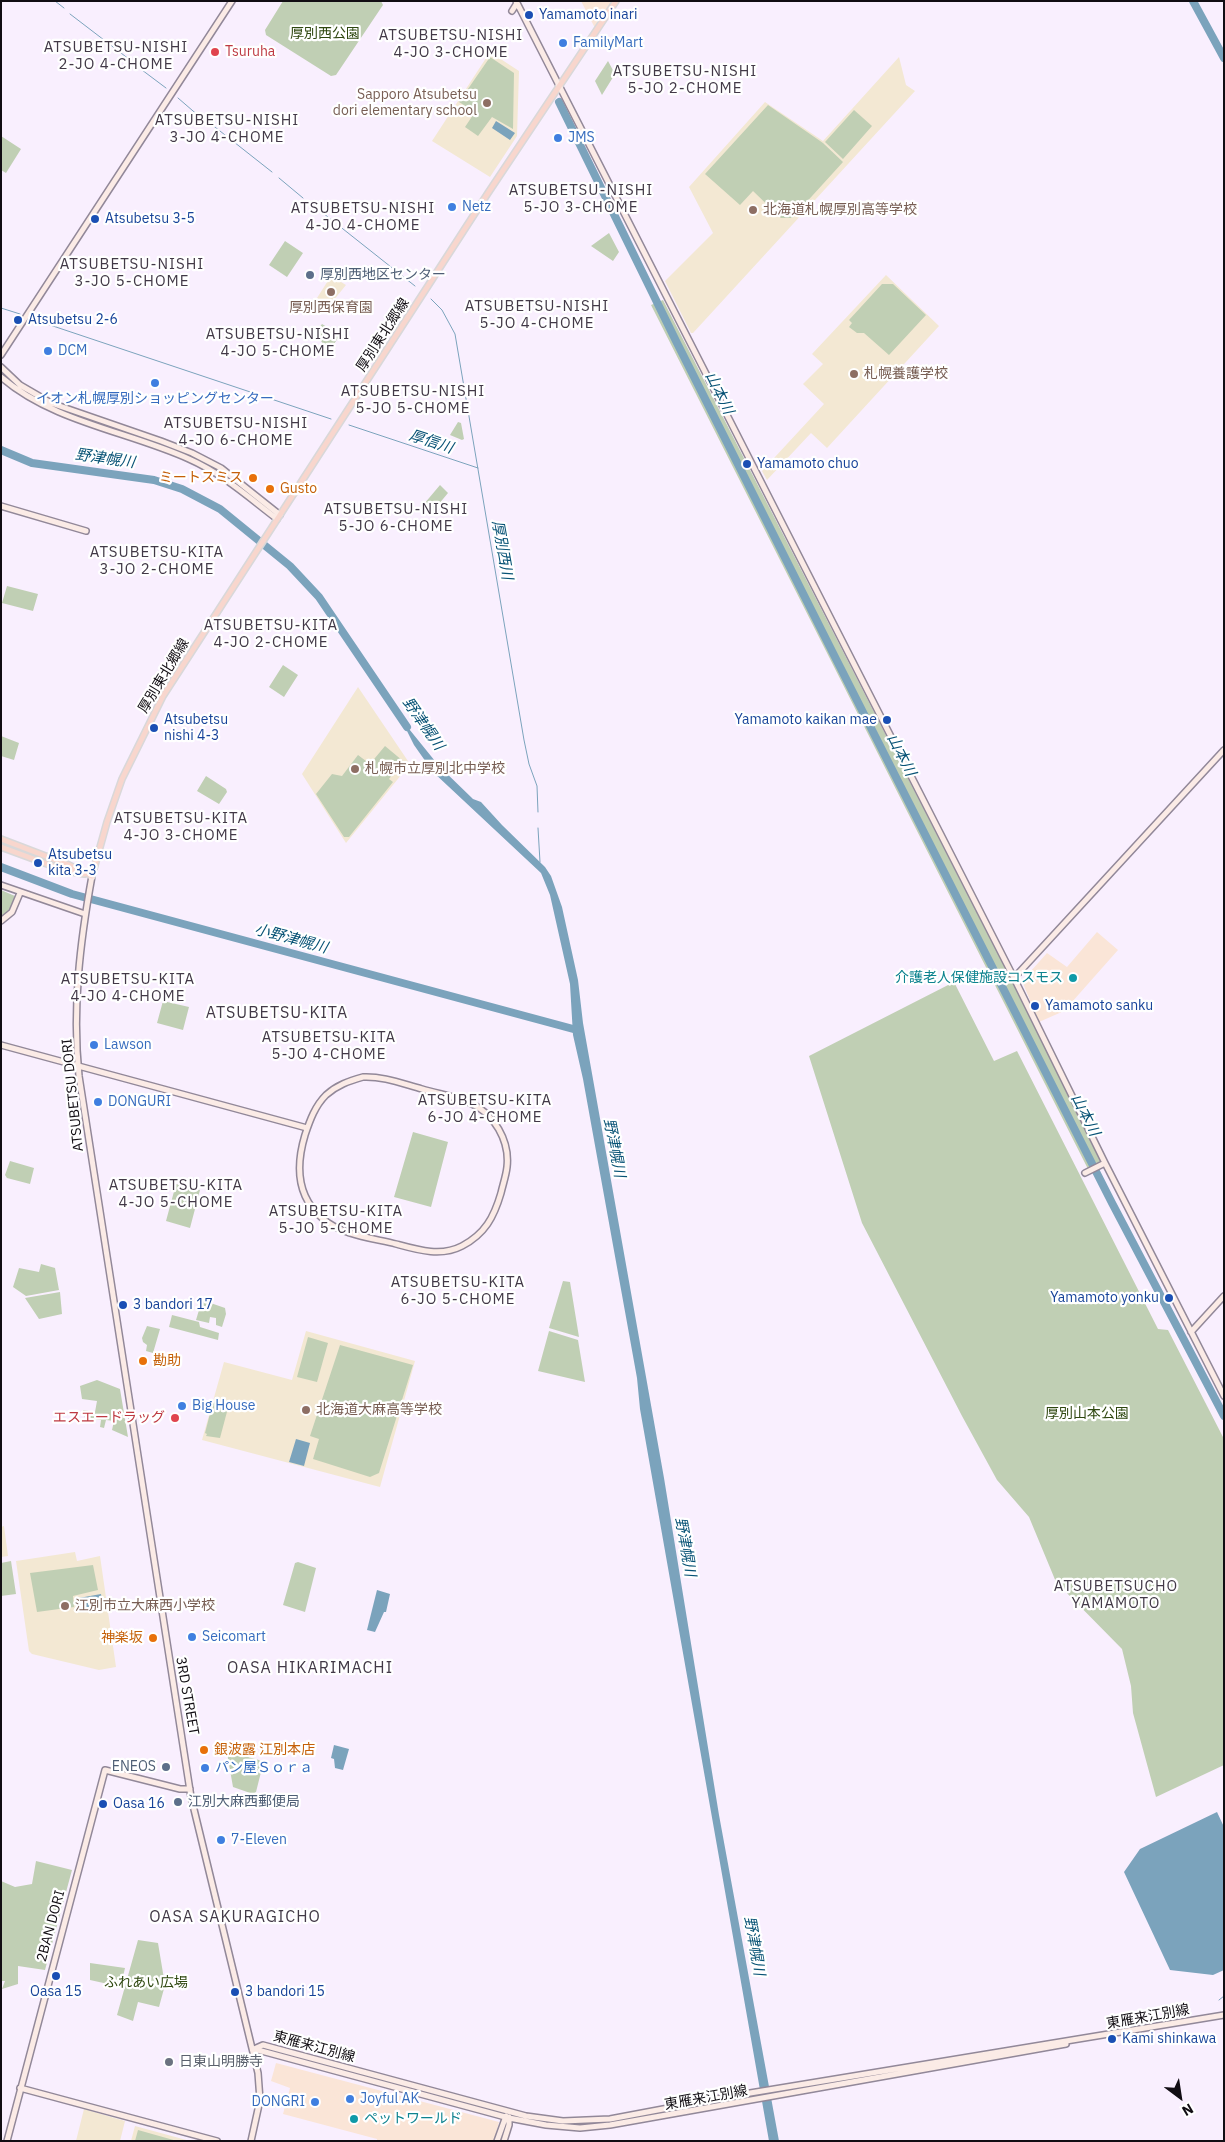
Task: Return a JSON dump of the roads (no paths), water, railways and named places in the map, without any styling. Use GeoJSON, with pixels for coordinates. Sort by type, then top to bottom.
{"type":"FeatureCollection","features":[{"type":"Feature","properties":{"kind":"main road","name":"厚別東北郷線"},"geometry":{"type":"LineString","coordinates":[[92,876],[106,822],[122,779],[163,696],[488,193],[616,1]]}},
{"type":"Feature","properties":{"kind":"main road"},"geometry":{"type":"LineString","coordinates":[[1,839],[69,865],[92,876]]}},
{"type":"Feature","properties":{"kind":"main road"},"geometry":{"type":"LineString","coordinates":[[1,847],[66,871],[92,876]]}},
{"type":"Feature","properties":{"kind":"street"},"geometry":{"type":"LineString","coordinates":[[1,355],[232,1]]}},
{"type":"Feature","properties":{"kind":"street"},"geometry":{"type":"LineString","coordinates":[[515,5],[560,86],[1014,978],[1105,1163],[1224,1396]]}},
{"type":"Feature","properties":{"kind":"street"},"geometry":{"type":"LineString","coordinates":[[1,367],[20,384],[50,403],[162,441],[221,468],[277,519]]}},
{"type":"Feature","properties":{"kind":"street"},"geometry":{"type":"LineString","coordinates":[[1,377],[18,391],[48,407],[158,447],[216,472],[277,519]]}},
{"type":"Feature","properties":{"kind":"street"},"geometry":{"type":"LineString","coordinates":[[1,506],[86,531]]}},
{"type":"Feature","properties":{"kind":"street"},"geometry":{"type":"LineString","coordinates":[[1014,978],[1224,750]]}},
{"type":"Feature","properties":{"kind":"street","name":"ATSUBETSU DORI"},"geometry":{"type":"LineString","coordinates":[[92,876],[85,914],[78,983],[78,1066],[110,1280]]}},
{"type":"Feature","properties":{"kind":"street"},"geometry":{"type":"LineString","coordinates":[[1,885],[85,914]]}},
{"type":"Feature","properties":{"kind":"street"},"geometry":{"type":"LineString","coordinates":[[1,921],[12,912],[20,893]]}},
{"type":"Feature","properties":{"kind":"street"},"geometry":{"type":"LineString","coordinates":[[1,1045],[307,1128]]}},
{"type":"Feature","properties":{"kind":"street"},"geometry":{"type":"LineString","coordinates":[[363,1077],[381,1078],[468,1102],[488,1115],[500,1131],[506,1148],[507,1169],[496,1212],[484,1230],[473,1239],[459,1248],[440,1252],[425,1251],[347,1232],[330,1225],[317,1214],[308,1202],[299,1177],[300,1158],[307,1128],[314,1112],[326,1095],[339,1085],[363,1077]]}},
{"type":"Feature","properties":{"kind":"street"},"geometry":{"type":"LineString","coordinates":[[1086,1172],[1105,1163]]}},
{"type":"Feature","properties":{"kind":"street","name":"3RD STREET"},"geometry":{"type":"LineString","coordinates":[[110,1280],[190,1789],[254,2049],[260,2092],[258,2114],[251,2141]]}},
{"type":"Feature","properties":{"kind":"street"},"geometry":{"type":"LineString","coordinates":[[1191,1332],[1224,1296]]}},
{"type":"Feature","properties":{"kind":"street","name":"2BAN DORI"},"geometry":{"type":"LineString","coordinates":[[20,2088],[105,1770],[180,1789],[190,1789]]}},
{"type":"Feature","properties":{"kind":"street","name":"東雁来江別線"},"geometry":{"type":"LineString","coordinates":[[254,2049],[263,2045],[508,2111],[563,2121],[592,2121],[1224,2015]]}},
{"type":"Feature","properties":{"kind":"street","name":"東雁来江別線"},"geometry":{"type":"LineString","coordinates":[[254,2049],[507,2118],[546,2126],[592,2128],[1059,2046],[1076,2040]]}},
{"type":"Feature","properties":{"kind":"street"},"geometry":{"type":"LineString","coordinates":[[6,2141],[20,2088],[218,2141]]}},
{"type":"Feature","properties":{"kind":"street"},"geometry":{"type":"LineString","coordinates":[[504,2141],[508,2111]]}},
{"type":"Feature","properties":{"kind":"street"},"geometry":{"type":"LineString","coordinates":[[497,2141],[507,2118]]}},
{"type":"Feature","properties":{"kind":"water"},"geometry":{"type":"Polygon","coordinates":[[[496,121],[515,133],[510,140],[492,128],[496,121]]]}},
{"type":"Feature","properties":{"kind":"water"},"geometry":{"type":"Polygon","coordinates":[[[401,719],[439,766],[473,799],[481,802],[545,867],[551,876],[562,907],[578,980],[583,1023],[664,1478],[719,1815],[779,2141],[769,2141],[640,1409],[637,1378],[583,1079],[573,1035],[570,984],[550,895],[541,873],[433,772],[414,745],[401,719]]]}},
{"type":"Feature","properties":{"kind":"water"},"geometry":{"type":"Polygon","coordinates":[[[296,1439],[310,1443],[304,1466],[289,1462],[296,1439]]]}},
{"type":"Feature","properties":{"kind":"water"},"geometry":{"type":"Polygon","coordinates":[[[377,1590],[390,1594],[386,1612],[384,1612],[375,1632],[367,1630],[377,1590]]]}},
{"type":"Feature","properties":{"kind":"water"},"geometry":{"type":"Polygon","coordinates":[[[101,1594],[103,1605],[81,1608],[79,1598],[101,1594]]]}},
{"type":"Feature","properties":{"kind":"water"},"geometry":{"type":"Polygon","coordinates":[[[334,1745],[349,1749],[343,1770],[335,1768],[334,1759],[331,1758],[334,1745]]]}},
{"type":"Feature","properties":{"kind":"water"},"geometry":{"type":"Polygon","coordinates":[[[1217,1812],[1224,1827],[1224,1970],[1213,1975],[1170,1970],[1124,1872],[1140,1849],[1217,1812]]]}},
{"type":"Feature","properties":{"kind":"waterway","name":"厚別西川"},"geometry":{"type":"LineString","coordinates":[[55,1],[64,8]]}},
{"type":"Feature","properties":{"kind":"waterway"},"geometry":{"type":"LineString","coordinates":[[1193,1],[1224,58]]}},
{"type":"Feature","properties":{"kind":"waterway","name":"厚別西川"},"geometry":{"type":"LineString","coordinates":[[70,14],[138,66]]}},
{"type":"Feature","properties":{"kind":"waterway","name":"厚別西川"},"geometry":{"type":"LineString","coordinates":[[142,70],[166,88]]}},
{"type":"Feature","properties":{"kind":"waterway","name":"厚別西川"},"geometry":{"type":"LineString","coordinates":[[178,98],[200,117]]}},
{"type":"Feature","properties":{"kind":"waterway","name":"山本川"},"geometry":{"type":"LineString","coordinates":[[559,102],[676,341],[837,661],[1112,1203],[1224,1416]]}},
{"type":"Feature","properties":{"kind":"waterway","name":"厚別西川"},"geometry":{"type":"LineString","coordinates":[[206,120],[272,172]]}},
{"type":"Feature","properties":{"kind":"waterway","name":"厚別西川"},"geometry":{"type":"LineString","coordinates":[[279,178],[303,198]]}},
{"type":"Feature","properties":{"kind":"waterway","name":"厚別西川"},"geometry":{"type":"LineString","coordinates":[[309,202],[333,221]]}},
{"type":"Feature","properties":{"kind":"waterway","name":"厚別西川"},"geometry":{"type":"LineString","coordinates":[[338,225],[415,286]]}},
{"type":"Feature","properties":{"kind":"waterway","name":"厚別西川"},"geometry":{"type":"LineString","coordinates":[[431,299],[442,310],[455,334],[524,740],[529,764],[537,786],[538,812]]}},
{"type":"Feature","properties":{"kind":"waterway"},"geometry":{"type":"LineString","coordinates":[[1,308],[20,314]]}},
{"type":"Feature","properties":{"kind":"waterway"},"geometry":{"type":"LineString","coordinates":[[32,319],[331,419]]}},
{"type":"Feature","properties":{"kind":"waterway","name":"厚信川"},"geometry":{"type":"LineString","coordinates":[[349,425],[478,468]]}},
{"type":"Feature","properties":{"kind":"waterway","name":"野津幌川"},"geometry":{"type":"LineString","coordinates":[[1,450],[32,463],[154,480],[182,489],[220,509],[290,566],[319,597],[407,727]]}},
{"type":"Feature","properties":{"kind":"waterway","name":"厚別西川"},"geometry":{"type":"LineString","coordinates":[[538,828],[540,862]]}},
{"type":"Feature","properties":{"kind":"waterway","name":"小野津幌川"},"geometry":{"type":"LineString","coordinates":[[1,867],[72,894],[577,1030]]}},
{"type":"Feature","properties":{"kind":"waterway"},"geometry":{"type":"LineString","coordinates":[[1219,2000],[1224,1996]]}},
{"type":"Feature","properties":{"kind":"place","name":"Yamamoto inari"},"geometry":{"type":"Point","coordinates":[529,15]}},
{"type":"Feature","properties":{"kind":"place","name":"FamilyMart"},"geometry":{"type":"Point","coordinates":[563,43]}},
{"type":"Feature","properties":{"kind":"place","name":"Tsuruha"},"geometry":{"type":"Point","coordinates":[215,52]}},
{"type":"Feature","properties":{"kind":"place","name":"Sapporo Atsubetsu dori elementary school"},"geometry":{"type":"Point","coordinates":[487,103]}},
{"type":"Feature","properties":{"kind":"place","name":"JMS"},"geometry":{"type":"Point","coordinates":[558,138]}},
{"type":"Feature","properties":{"kind":"place","name":"Netz"},"geometry":{"type":"Point","coordinates":[452,207]}},
{"type":"Feature","properties":{"kind":"place","name":"北海道札幌厚別高等学校"},"geometry":{"type":"Point","coordinates":[753,210]}},
{"type":"Feature","properties":{"kind":"place","name":"Atsubetsu 3-5"},"geometry":{"type":"Point","coordinates":[95,219]}},
{"type":"Feature","properties":{"kind":"place","name":"厚別西地区センター"},"geometry":{"type":"Point","coordinates":[310,275]}},
{"type":"Feature","properties":{"kind":"place","name":"厚別西保育園"},"geometry":{"type":"Point","coordinates":[331,292]}},
{"type":"Feature","properties":{"kind":"place","name":"Atsubetsu 2-6"},"geometry":{"type":"Point","coordinates":[18,320]}},
{"type":"Feature","properties":{"kind":"place","name":"DCM"},"geometry":{"type":"Point","coordinates":[48,351]}},
{"type":"Feature","properties":{"kind":"place","name":"札幌養護学校"},"geometry":{"type":"Point","coordinates":[854,374]}},
{"type":"Feature","properties":{"kind":"place","name":"イオン札幌厚別ショッピングセンター"},"geometry":{"type":"Point","coordinates":[155,383]}},
{"type":"Feature","properties":{"kind":"place","name":"Yamamoto chuo"},"geometry":{"type":"Point","coordinates":[747,464]}},
{"type":"Feature","properties":{"kind":"place","name":"ミートスミス"},"geometry":{"type":"Point","coordinates":[253,478]}},
{"type":"Feature","properties":{"kind":"place","name":"Gusto"},"geometry":{"type":"Point","coordinates":[270,489]}},
{"type":"Feature","properties":{"kind":"place","name":"Yamamoto kaikan mae"},"geometry":{"type":"Point","coordinates":[887,720]}},
{"type":"Feature","properties":{"kind":"place","name":"Atsubetsu nishi 4-3"},"geometry":{"type":"Point","coordinates":[154,728]}},
{"type":"Feature","properties":{"kind":"place","name":"札幌市立厚別北中学校"},"geometry":{"type":"Point","coordinates":[355,769]}},
{"type":"Feature","properties":{"kind":"place","name":"Atsubetsu kita 3-3"},"geometry":{"type":"Point","coordinates":[38,863]}},
{"type":"Feature","properties":{"kind":"place","name":"介護老人保健施設コスモス"},"geometry":{"type":"Point","coordinates":[1073,978]}},
{"type":"Feature","properties":{"kind":"place","name":"Yamamoto sanku"},"geometry":{"type":"Point","coordinates":[1035,1006]}},
{"type":"Feature","properties":{"kind":"place","name":"Lawson"},"geometry":{"type":"Point","coordinates":[94,1045]}},
{"type":"Feature","properties":{"kind":"place","name":"DONGURI"},"geometry":{"type":"Point","coordinates":[98,1102]}},
{"type":"Feature","properties":{"kind":"place","name":"Yamamoto yonku"},"geometry":{"type":"Point","coordinates":[1169,1298]}},
{"type":"Feature","properties":{"kind":"place","name":"3 bandori 17"},"geometry":{"type":"Point","coordinates":[123,1305]}},
{"type":"Feature","properties":{"kind":"place","name":"勘助"},"geometry":{"type":"Point","coordinates":[143,1361]}},
{"type":"Feature","properties":{"kind":"place","name":"Big House"},"geometry":{"type":"Point","coordinates":[182,1406]}},
{"type":"Feature","properties":{"kind":"place","name":"北海道大麻高等学校"},"geometry":{"type":"Point","coordinates":[306,1410]}},
{"type":"Feature","properties":{"kind":"place","name":"エスエードラッグ"},"geometry":{"type":"Point","coordinates":[175,1418]}},
{"type":"Feature","properties":{"kind":"place","name":"江別市立大麻西小学校"},"geometry":{"type":"Point","coordinates":[65,1606]}},
{"type":"Feature","properties":{"kind":"place","name":"Seicomart"},"geometry":{"type":"Point","coordinates":[192,1637]}},
{"type":"Feature","properties":{"kind":"place","name":"神楽坂"},"geometry":{"type":"Point","coordinates":[153,1638]}},
{"type":"Feature","properties":{"kind":"place","name":"銀波露 江別本店"},"geometry":{"type":"Point","coordinates":[204,1750]}},
{"type":"Feature","properties":{"kind":"place","name":"ENEOS"},"geometry":{"type":"Point","coordinates":[166,1767]}},
{"type":"Feature","properties":{"kind":"place","name":"パン屋Ｓｏｒａ"},"geometry":{"type":"Point","coordinates":[205,1768]}},
{"type":"Feature","properties":{"kind":"place","name":"江別大麻西郵便局"},"geometry":{"type":"Point","coordinates":[178,1802]}},
{"type":"Feature","properties":{"kind":"place","name":"Oasa 16"},"geometry":{"type":"Point","coordinates":[103,1804]}},
{"type":"Feature","properties":{"kind":"place","name":"7-Eleven"},"geometry":{"type":"Point","coordinates":[221,1840]}},
{"type":"Feature","properties":{"kind":"place","name":"Oasa 15"},"geometry":{"type":"Point","coordinates":[56,1976]}},
{"type":"Feature","properties":{"kind":"place","name":"3 bandori 15"},"geometry":{"type":"Point","coordinates":[235,1992]}},
{"type":"Feature","properties":{"kind":"place","name":"Kami shinkawa"},"geometry":{"type":"Point","coordinates":[1112,2039]}},
{"type":"Feature","properties":{"kind":"place","name":"日東山明勝寺"},"geometry":{"type":"Point","coordinates":[169,2062]}},
{"type":"Feature","properties":{"kind":"place","name":"Joyful AK"},"geometry":{"type":"Point","coordinates":[350,2099]}},
{"type":"Feature","properties":{"kind":"place","name":"DONGRI"},"geometry":{"type":"Point","coordinates":[315,2102]}},
{"type":"Feature","properties":{"kind":"place","name":"ペットワールド"},"geometry":{"type":"Point","coordinates":[354,2119]}},
{"type":"Feature","properties":{"kind":"district","name":"ATSUBETSU-NISHI 4-JO 3-CHOME"},"geometry":{"type":"Point","coordinates":[451,44]}},
{"type":"Feature","properties":{"kind":"district","name":"ATSUBETSU-NISHI 2-JO 4-CHOME"},"geometry":{"type":"Point","coordinates":[116,56]}},
{"type":"Feature","properties":{"kind":"district","name":"ATSUBETSU-NISHI 5-JO 2-CHOME"},"geometry":{"type":"Point","coordinates":[685,80]}},
{"type":"Feature","properties":{"kind":"district","name":"ATSUBETSU-NISHI 3-JO 4-CHOME"},"geometry":{"type":"Point","coordinates":[227,130]}},
{"type":"Feature","properties":{"kind":"district","name":"ATSUBETSU-NISHI 5-JO 3-CHOME"},"geometry":{"type":"Point","coordinates":[581,200]}},
{"type":"Feature","properties":{"kind":"district","name":"ATSUBETSU-NISHI 4-JO 4-CHOME"},"geometry":{"type":"Point","coordinates":[363,218]}},
{"type":"Feature","properties":{"kind":"district","name":"ATSUBETSU-NISHI 3-JO 5-CHOME"},"geometry":{"type":"Point","coordinates":[132,274]}},
{"type":"Feature","properties":{"kind":"district","name":"ATSUBETSU-NISHI 5-JO 4-CHOME"},"geometry":{"type":"Point","coordinates":[537,316]}},
{"type":"Feature","properties":{"kind":"district","name":"ATSUBETSU-NISHI 4-JO 5-CHOME"},"geometry":{"type":"Point","coordinates":[278,344]}},
{"type":"Feature","properties":{"kind":"district","name":"ATSUBETSU-NISHI 5-JO 5-CHOME"},"geometry":{"type":"Point","coordinates":[413,400]}},
{"type":"Feature","properties":{"kind":"district","name":"ATSUBETSU-NISHI 4-JO 6-CHOME"},"geometry":{"type":"Point","coordinates":[236,432]}},
{"type":"Feature","properties":{"kind":"district","name":"ATSUBETSU-NISHI 5-JO 6-CHOME"},"geometry":{"type":"Point","coordinates":[396,518]}},
{"type":"Feature","properties":{"kind":"district","name":"ATSUBETSU-KITA 3-JO 2-CHOME"},"geometry":{"type":"Point","coordinates":[157,562]}},
{"type":"Feature","properties":{"kind":"district","name":"ATSUBETSU-KITA 4-JO 2-CHOME"},"geometry":{"type":"Point","coordinates":[271,634]}},
{"type":"Feature","properties":{"kind":"district","name":"ATSUBETSU-KITA 4-JO 3-CHOME"},"geometry":{"type":"Point","coordinates":[181,828]}},
{"type":"Feature","properties":{"kind":"district","name":"ATSUBETSU-KITA 4-JO 4-CHOME"},"geometry":{"type":"Point","coordinates":[128,988]}},
{"type":"Feature","properties":{"kind":"district","name":"ATSUBETSU-KITA"},"geometry":{"type":"Point","coordinates":[277,1013]}},
{"type":"Feature","properties":{"kind":"district","name":"ATSUBETSU-KITA 5-JO 4-CHOME"},"geometry":{"type":"Point","coordinates":[329,1046]}},
{"type":"Feature","properties":{"kind":"district","name":"ATSUBETSU-KITA 6-JO 4-CHOME"},"geometry":{"type":"Point","coordinates":[485,1110]}},
{"type":"Feature","properties":{"kind":"district","name":"ATSUBETSU-KITA 4-JO 5-CHOME"},"geometry":{"type":"Point","coordinates":[176,1194]}},
{"type":"Feature","properties":{"kind":"district","name":"ATSUBETSU-KITA 5-JO 5-CHOME"},"geometry":{"type":"Point","coordinates":[336,1220]}},
{"type":"Feature","properties":{"kind":"district","name":"ATSUBETSU-KITA 6-JO 5-CHOME"},"geometry":{"type":"Point","coordinates":[458,1292]}},
{"type":"Feature","properties":{"kind":"district","name":"ATSUBETSUCHO YAMAMOTO"},"geometry":{"type":"Point","coordinates":[1116,1596]}},
{"type":"Feature","properties":{"kind":"district","name":"OASA HIKARIMACHI"},"geometry":{"type":"Point","coordinates":[310,1668]}},
{"type":"Feature","properties":{"kind":"district","name":"OASA SAKURAGICHO"},"geometry":{"type":"Point","coordinates":[235,1917]}},
{"type":"Feature","properties":{"kind":"park label","name":"厚別西公園"},"geometry":{"type":"Point","coordinates":[325,34]}},
{"type":"Feature","properties":{"kind":"park label","name":"厚別山本公園"},"geometry":{"type":"Point","coordinates":[1087,1414]}},
{"type":"Feature","properties":{"kind":"park label","name":"ふれあい広場"},"geometry":{"type":"Point","coordinates":[146,1983]}}]}
